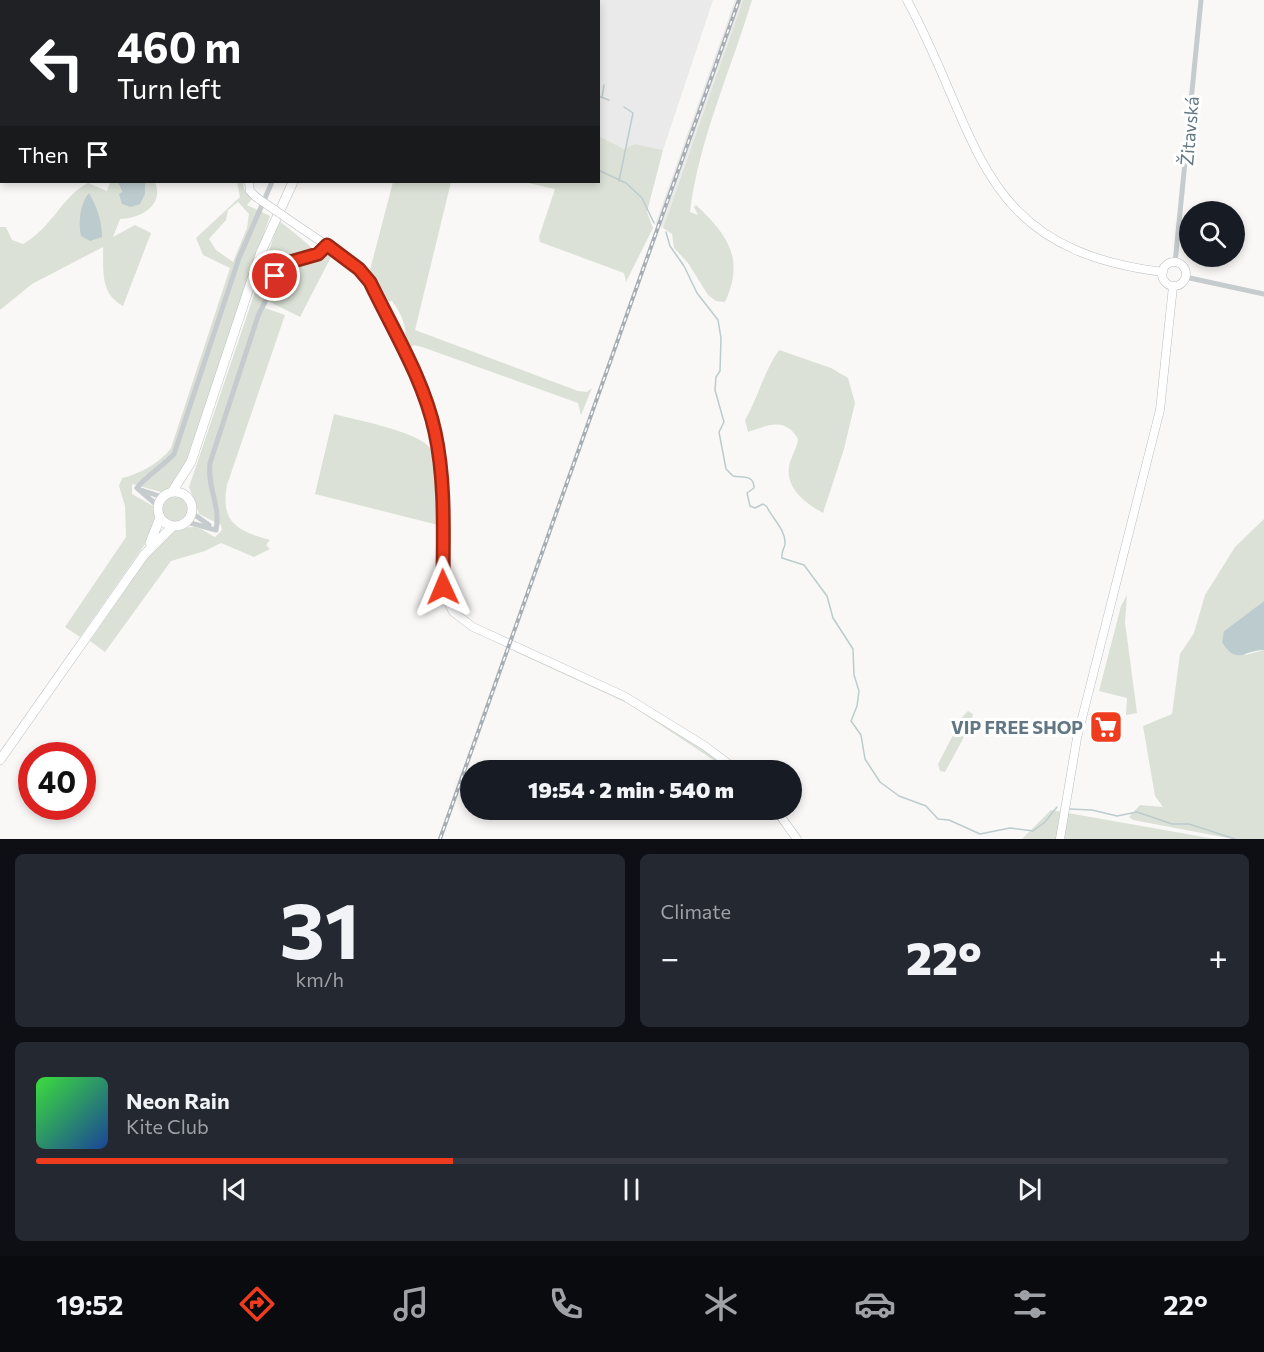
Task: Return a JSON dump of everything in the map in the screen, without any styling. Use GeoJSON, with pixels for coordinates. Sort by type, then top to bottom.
{"type":"FeatureCollection","features":[{"type":"Feature","properties":{"kind":"highway"},"geometry":{"type":"LineString","coordinates":[[0,760],[144,555],[173,526],[190,518],[187,492],[191,462],[261,252],[293,183]]}},
{"type":"Feature","properties":{"kind":"highway"},"geometry":{"type":"LineString","coordinates":[[144,555],[160,518],[160,502],[172,492],[191,462]]}},
{"type":"Feature","properties":{"kind":"highway"},"geometry":{"type":"LineString","coordinates":[[172,492],[181,492],[189,499]]}},
{"type":"Feature","properties":{"kind":"highway"},"geometry":{"type":"LineString","coordinates":[[160,518],[173,526]]}},
{"type":"Feature","properties":{"kind":"main road"},"geometry":{"type":"LineString","coordinates":[[907,0],[943,72],[979,158],[1001,195],[1014,210],[1036,229],[1067,247],[1112,261],[1163,272]]}},
{"type":"Feature","properties":{"kind":"main road"},"geometry":{"type":"LineString","coordinates":[[249,183],[250,191],[255,197],[327,245],[359,269],[370,282],[423,395],[435,431],[441,465],[443,587],[448,605],[462,621],[624,696],[723,760]]}},
{"type":"Feature","properties":{"kind":"main road"},"geometry":{"type":"LineString","coordinates":[[1175,263],[1184,268],[1185,277],[1181,284],[1173,286],[1164,281],[1163,272],[1167,265],[1175,263]]}},
{"type":"Feature","properties":{"kind":"main road"},"geometry":{"type":"LineString","coordinates":[[1060,839],[1085,706],[1160,410],[1173,286]]}},
{"type":"Feature","properties":{"kind":"main road"},"geometry":{"type":"LineString","coordinates":[[783,820],[797,839]]}},
{"type":"Feature","properties":{"kind":"street","name":"Žitavská"},"geometry":{"type":"LineString","coordinates":[[1175,263],[1201,0]]}},
{"type":"Feature","properties":{"kind":"street"},"geometry":{"type":"LineString","coordinates":[[137,488],[145,477],[157,471],[174,454],[238,258],[272,183]]}},
{"type":"Feature","properties":{"kind":"street"},"geometry":{"type":"LineString","coordinates":[[216,530],[218,513],[208,480],[210,463],[258,316],[283,264],[318,254],[327,245]]}},
{"type":"Feature","properties":{"kind":"street"},"geometry":{"type":"LineString","coordinates":[[1185,277],[1264,294]]}},
{"type":"Feature","properties":{"kind":"street"},"geometry":{"type":"LineString","coordinates":[[137,488],[160,502]]}},
{"type":"Feature","properties":{"kind":"street"},"geometry":{"type":"LineString","coordinates":[[137,488],[160,502]]}},
{"type":"Feature","properties":{"kind":"street"},"geometry":{"type":"LineString","coordinates":[[190,518],[216,530]]}},
{"type":"Feature","properties":{"kind":"street"},"geometry":{"type":"LineString","coordinates":[[190,518],[216,530]]}},
{"type":"Feature","properties":{"kind":"shaded area"},"geometry":{"type":"Polygon","coordinates":[[[600,0],[713,0],[663,150],[635,144],[624,149],[600,137],[600,0]]]}},
{"type":"Feature","properties":{"kind":"shaded area"},"geometry":{"type":"Polygon","coordinates":[[[735,0],[743,0],[663,228],[655,225],[735,0]]]}},
{"type":"Feature","properties":{"kind":"shaded area"},"geometry":{"type":"Polygon","coordinates":[[[743,0],[752,0],[708,131],[694,185],[690,212],[698,215],[694,207],[696,205],[717,227],[730,249],[733,273],[725,302],[716,301],[708,295],[688,263],[674,248],[672,234],[663,228],[743,0]]]}},
{"type":"Feature","properties":{"kind":"shaded area"},"geometry":{"type":"Polygon","coordinates":[[[600,137],[624,149],[635,144],[663,150],[647,212],[653,228],[626,282],[624,273],[540,242],[539,237],[555,189],[528,183],[600,183],[600,137]]]}},
{"type":"Feature","properties":{"kind":"shaded area"},"geometry":{"type":"Polygon","coordinates":[[[88,183],[107,191],[110,183],[118,183],[122,193],[145,194],[145,183],[155,183],[157,190],[156,198],[149,209],[136,216],[120,219],[113,237],[135,225],[151,233],[123,306],[115,301],[106,287],[103,272],[103,247],[32,284],[0,310],[0,227],[6,227],[12,240],[23,244],[42,230],[71,196],[88,183]]]}},
{"type":"Feature","properties":{"kind":"shaded area"},"geometry":{"type":"Polygon","coordinates":[[[118,183],[145,183],[145,194],[140,204],[131,207],[122,204],[119,194],[122,192],[118,183]]]}},
{"type":"Feature","properties":{"kind":"shaded area"},"geometry":{"type":"Polygon","coordinates":[[[237,183],[243,183],[244,189],[252,199],[247,205],[270,216],[182,473],[174,486],[161,492],[132,484],[132,494],[153,506],[156,523],[150,537],[80,637],[65,627],[126,537],[125,506],[119,486],[122,478],[150,467],[171,448],[230,268],[203,255],[196,238],[240,197],[237,183]],[[238,202],[228,210],[226,220],[209,239],[216,250],[233,262],[247,228],[249,214],[238,202]]]}},
{"type":"Feature","properties":{"kind":"shaded area"},"geometry":{"type":"Polygon","coordinates":[[[393,183],[451,183],[415,330],[578,391],[587,392],[592,388],[581,415],[578,403],[422,347],[414,345],[410,348],[406,344],[405,327],[399,311],[392,301],[384,301],[370,270],[393,183]]]}},
{"type":"Feature","properties":{"kind":"shaded area"},"geometry":{"type":"Polygon","coordinates":[[[89,193],[98,214],[102,237],[90,241],[81,236],[80,226],[80,214],[89,193]]]}},
{"type":"Feature","properties":{"kind":"shaded area"},"geometry":{"type":"Polygon","coordinates":[[[279,221],[307,243],[319,256],[327,253],[335,257],[331,257],[300,317],[268,301],[265,308],[285,315],[227,485],[226,508],[229,517],[240,529],[270,540],[266,545],[270,549],[254,557],[221,543],[205,551],[171,561],[105,652],[90,641],[159,541],[172,530],[189,527],[202,529],[215,537],[222,530],[221,525],[199,514],[189,487],[279,221]]]}},
{"type":"Feature","properties":{"kind":"shaded area"},"geometry":{"type":"Polygon","coordinates":[[[779,350],[831,368],[848,378],[855,403],[844,449],[823,513],[802,499],[792,486],[790,462],[798,439],[793,432],[782,425],[770,425],[748,432],[745,420],[779,350]]]}},
{"type":"Feature","properties":{"kind":"shaded area"},"geometry":{"type":"Polygon","coordinates":[[[334,414],[403,433],[426,444],[435,459],[438,525],[315,494],[334,414]]]}},
{"type":"Feature","properties":{"kind":"shaded area"},"geometry":{"type":"Polygon","coordinates":[[[175,497],[184,501],[188,510],[184,519],[175,523],[166,519],[162,510],[166,501],[175,497]]]}},
{"type":"Feature","properties":{"kind":"shaded area"},"geometry":{"type":"Polygon","coordinates":[[[1264,519],[1264,601],[1224,631],[1245,655],[1264,650],[1264,839],[1233,839],[1133,820],[1129,817],[1140,805],[1163,807],[1155,796],[1143,726],[1172,714],[1180,654],[1194,633],[1205,595],[1235,547],[1264,519]]]}},
{"type":"Feature","properties":{"kind":"shaded area"},"geometry":{"type":"Polygon","coordinates":[[[1127,595],[1125,622],[1137,713],[1126,715],[1127,698],[1099,691],[1121,606],[1127,595]]]}},
{"type":"Feature","properties":{"kind":"shaded area"},"geometry":{"type":"Polygon","coordinates":[[[1264,601],[1264,650],[1241,655],[1232,653],[1222,642],[1224,631],[1264,601]]]}},
{"type":"Feature","properties":{"kind":"shaded area"},"geometry":{"type":"Polygon","coordinates":[[[518,649],[592,682],[675,730],[718,760],[713,760],[629,704],[516,652],[518,649]]]}},
{"type":"Feature","properties":{"kind":"shaded area"},"geometry":{"type":"Polygon","coordinates":[[[968,711],[973,714],[970,726],[945,772],[940,771],[938,764],[963,716],[968,711]]]}},
{"type":"Feature","properties":{"kind":"shaded area"},"geometry":{"type":"Polygon","coordinates":[[[1051,810],[1215,839],[1022,839],[1051,810]]]}},
{"type":"Feature","properties":{"kind":"waterway"},"geometry":{"type":"LineString","coordinates":[[602,97],[604,85]]}},
{"type":"Feature","properties":{"kind":"waterway"},"geometry":{"type":"LineString","coordinates":[[600,97],[609,100]]}},
{"type":"Feature","properties":{"kind":"waterway"},"geometry":{"type":"LineString","coordinates":[[619,181],[633,113],[624,107]]}},
{"type":"Feature","properties":{"kind":"waterway"},"geometry":{"type":"LineString","coordinates":[[600,171],[626,183],[642,198],[654,223]]}},
{"type":"Feature","properties":{"kind":"waterway"},"geometry":{"type":"LineString","coordinates":[[666,232],[670,246],[684,266],[697,293],[718,320],[721,338],[720,371],[716,377],[715,390],[724,422],[719,432],[726,469],[733,476],[752,481],[754,488],[747,493],[750,506],[755,508],[763,504],[778,524],[785,539],[782,558],[804,565],[827,596],[833,618],[853,649],[854,675],[859,691],[857,706],[851,721],[861,735],[865,759],[880,782],[899,796],[926,806],[938,819],[949,820],[980,834],[1010,828],[1033,831],[1045,822],[1057,807]]}},
{"type":"Feature","properties":{"kind":"waterway"},"geometry":{"type":"LineString","coordinates":[[1070,809],[1092,810],[1117,816],[1137,812],[1172,824],[1189,824],[1235,839]]}},
{"type":"Feature","properties":{"kind":"railway"},"geometry":{"type":"LineString","coordinates":[[440,839],[739,0]]}},
{"type":"Feature","properties":{"kind":"place","name":"VIP FREE SHOP"},"geometry":{"type":"Point","coordinates":[1106,727]}},
{"type":"Feature","properties":{"kind":"route"},"geometry":{"type":"LineString","coordinates":[[275,276],[283,264],[318,254],[327,245],[353,263],[370,282],[423,395],[435,431],[441,465],[443,503],[443,587]]}}]}
